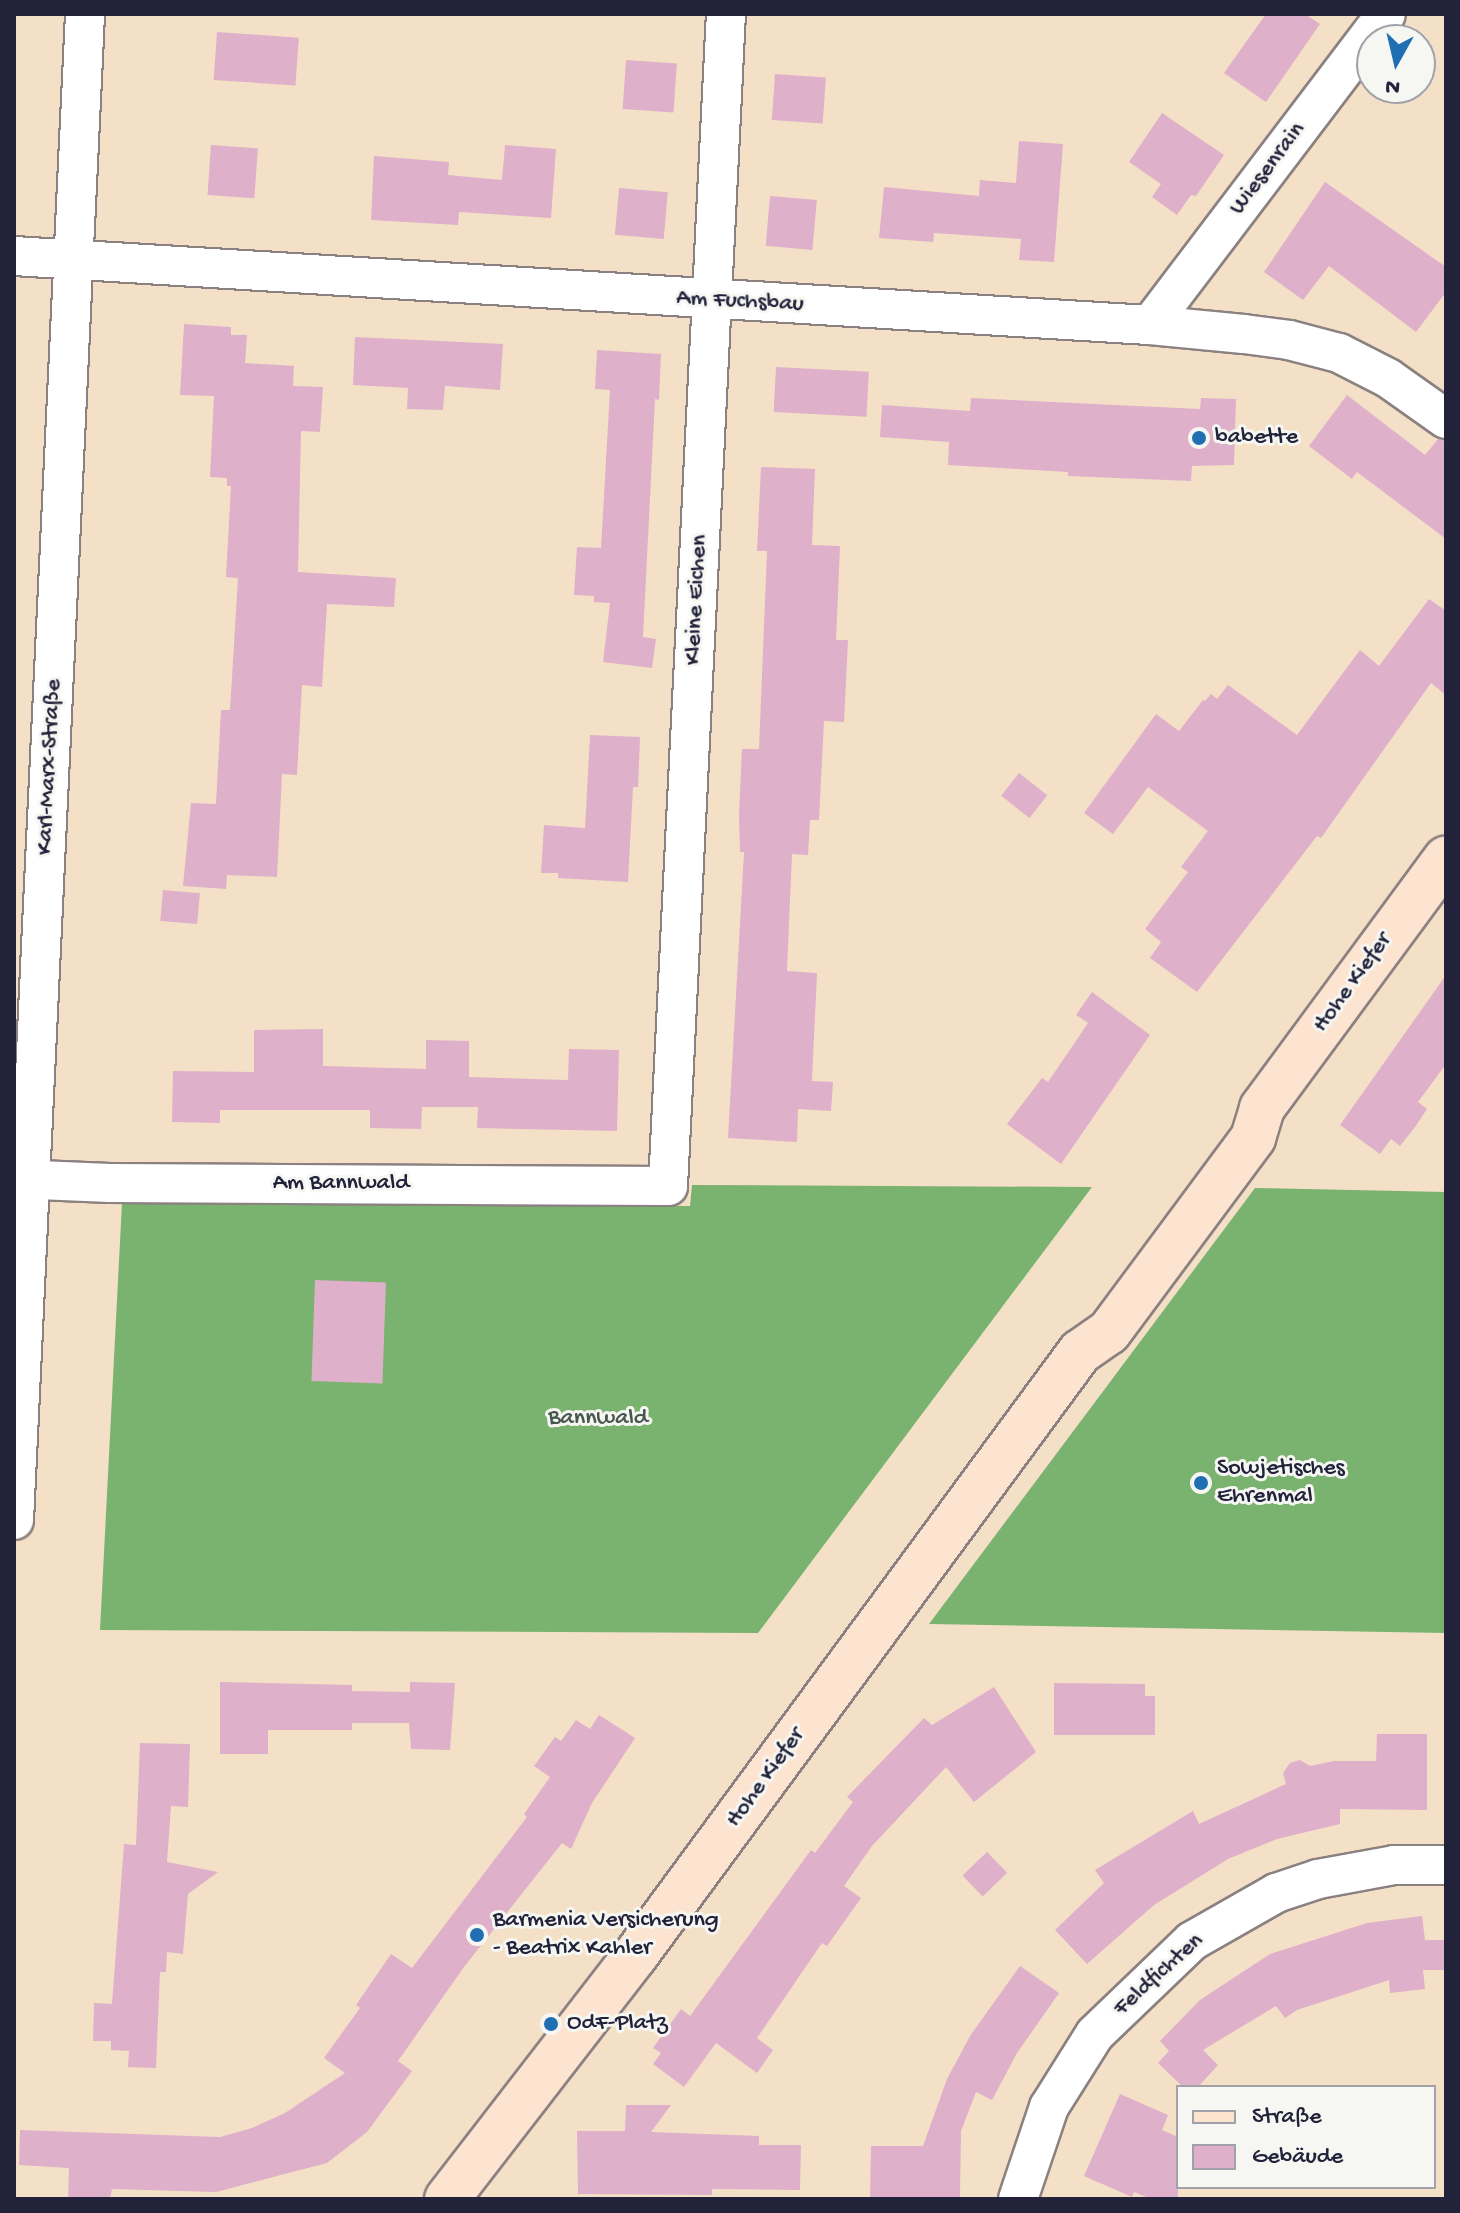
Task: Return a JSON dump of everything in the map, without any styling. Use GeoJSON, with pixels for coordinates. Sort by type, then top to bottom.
{"type":"FeatureCollection","features":[{"type":"Feature","properties":{"kind":"street","name":"Karl-Marx-Straße"},"geometry":{"type":"LineString","coordinates":[[14,1520],[23,1179],[85,14]]}},
{"type":"Feature","properties":{"kind":"street","name":"Kleine Eichen"},"geometry":{"type":"LineString","coordinates":[[668,1186],[726,14]]}},
{"type":"Feature","properties":{"kind":"street","name":"Wiesenrain"},"geometry":{"type":"LineString","coordinates":[[1150,325],[1386,14]]}},
{"type":"Feature","properties":{"kind":"street","name":"Am Fuchsbau"},"geometry":{"type":"LineString","coordinates":[[14,256],[711,301],[1150,325],[1289,340],[1339,353],[1388,378],[1446,419]]}},
{"type":"Feature","properties":{"kind":"street","name":"Hohe Kiefer"},"geometry":{"type":"LineString","coordinates":[[447,2199],[622,1973],[1080,1352],[1088,1321],[1170,1210],[1233,1127],[1262,1108],[1446,858]]}},
{"type":"Feature","properties":{"kind":"street","name":"Am Bannwald"},"geometry":{"type":"LineString","coordinates":[[23,1179],[110,1183],[668,1186]]}},
{"type":"Feature","properties":{"kind":"street","name":"Feldfichten"},"geometry":{"type":"LineString","coordinates":[[1018,2199],[1049,2107],[1095,2034],[1192,1941],[1262,1900],[1318,1879],[1394,1865],[1446,1865]]}},
{"type":"Feature","properties":{"kind":"green space","name":"Bannwald"},"geometry":{"type":"Polygon","coordinates":[[[692,1185],[1092,1187],[758,1633],[100,1630],[122,1203],[690,1206],[692,1185]]]}},
{"type":"Feature","properties":{"kind":"green space"},"geometry":{"type":"Polygon","coordinates":[[[1255,1188],[1446,1192],[1446,1633],[929,1624],[1255,1188]]]}},
{"type":"Feature","properties":{"kind":"building"},"geometry":{"type":"Polygon","coordinates":[[[1266,14],[1305,14],[1320,24],[1266,102],[1224,73],[1266,14]]]}},
{"type":"Feature","properties":{"kind":"building"},"geometry":{"type":"Polygon","coordinates":[[[217,32],[299,38],[295,86],[214,80],[217,32]]]}},
{"type":"Feature","properties":{"kind":"building"},"geometry":{"type":"Polygon","coordinates":[[[626,60],[677,64],[673,112],[623,109],[626,60]]]}},
{"type":"Feature","properties":{"kind":"building"},"geometry":{"type":"Polygon","coordinates":[[[775,74],[826,78],[823,123],[772,120],[775,74]]]}},
{"type":"Feature","properties":{"kind":"building"},"geometry":{"type":"Polygon","coordinates":[[[1162,113],[1224,155],[1196,196],[1191,195],[1177,215],[1152,197],[1161,184],[1129,162],[1162,113]]]}},
{"type":"Feature","properties":{"kind":"building"},"geometry":{"type":"Polygon","coordinates":[[[1019,141],[1063,144],[1054,262],[1019,260],[1021,239],[934,233],[933,242],[879,238],[884,187],[979,196],[980,180],[1016,183],[1019,141]]]}},
{"type":"Feature","properties":{"kind":"building"},"geometry":{"type":"Polygon","coordinates":[[[211,145],[258,148],[254,198],[208,195],[211,145]]]}},
{"type":"Feature","properties":{"kind":"building"},"geometry":{"type":"Polygon","coordinates":[[[505,145],[556,149],[551,218],[459,212],[458,225],[371,220],[374,156],[449,162],[448,175],[502,180],[505,145]]]}},
{"type":"Feature","properties":{"kind":"building"},"geometry":{"type":"Polygon","coordinates":[[[1325,182],[1446,267],[1446,292],[1416,332],[1329,266],[1303,300],[1264,272],[1325,182]]]}},
{"type":"Feature","properties":{"kind":"building"},"geometry":{"type":"Polygon","coordinates":[[[619,188],[668,192],[664,239],[615,235],[619,188]]]}},
{"type":"Feature","properties":{"kind":"building"},"geometry":{"type":"Polygon","coordinates":[[[770,196],[817,200],[812,250],[766,246],[770,196]]]}},
{"type":"Feature","properties":{"kind":"building"},"geometry":{"type":"Polygon","coordinates":[[[184,324],[231,327],[231,335],[247,335],[245,363],[294,366],[293,386],[323,387],[320,432],[301,431],[298,572],[396,578],[394,607],[327,604],[322,687],[302,685],[297,775],[282,774],[277,877],[227,875],[226,889],[183,886],[191,803],[216,804],[221,710],[230,710],[238,578],[226,577],[231,486],[227,486],[227,478],[210,477],[214,396],[180,395],[184,324]]]}},
{"type":"Feature","properties":{"kind":"building"},"geometry":{"type":"Polygon","coordinates":[[[355,337],[503,344],[500,390],[445,386],[443,410],[407,409],[408,388],[353,385],[355,337]]]}},
{"type":"Feature","properties":{"kind":"building"},"geometry":{"type":"Polygon","coordinates":[[[597,350],[661,354],[659,400],[655,399],[643,637],[656,639],[652,668],[603,662],[610,603],[594,602],[594,596],[574,595],[577,547],[601,548],[610,390],[595,389],[597,350]]]}},
{"type":"Feature","properties":{"kind":"building"},"geometry":{"type":"Polygon","coordinates":[[[776,367],[869,372],[867,417],[774,412],[776,367]]]}},
{"type":"Feature","properties":{"kind":"building"},"geometry":{"type":"Polygon","coordinates":[[[1347,395],[1425,455],[1438,439],[1446,441],[1446,539],[1357,472],[1352,479],[1309,446],[1347,395]]]}},
{"type":"Feature","properties":{"kind":"building"},"geometry":{"type":"Polygon","coordinates":[[[971,398],[1200,409],[1201,398],[1236,399],[1234,465],[1192,466],[1191,481],[1068,476],[1068,472],[948,465],[949,442],[880,437],[882,405],[970,411],[971,398]]]}},
{"type":"Feature","properties":{"kind":"building"},"geometry":{"type":"Polygon","coordinates":[[[761,467],[815,469],[812,545],[840,546],[836,640],[848,640],[844,722],[824,721],[819,820],[810,820],[808,855],[792,854],[787,971],[817,973],[812,1081],[833,1082],[831,1111],[798,1109],[797,1142],[728,1138],[744,852],[740,852],[739,816],[742,749],[759,749],[767,551],[757,551],[761,467]]]}},
{"type":"Feature","properties":{"kind":"building"},"geometry":{"type":"Polygon","coordinates":[[[1429,599],[1446,611],[1446,695],[1431,683],[1321,838],[1317,836],[1197,992],[1150,958],[1161,942],[1145,929],[1188,872],[1181,867],[1208,831],[1148,787],[1113,834],[1084,813],[1156,714],[1179,731],[1203,700],[1211,694],[1217,699],[1228,685],[1297,735],[1360,650],[1379,666],[1429,599]]]}},
{"type":"Feature","properties":{"kind":"building"},"geometry":{"type":"Polygon","coordinates":[[[590,735],[640,737],[638,787],[633,787],[628,882],[558,878],[558,873],[541,873],[544,825],[585,828],[590,735]]]}},
{"type":"Feature","properties":{"kind":"building"},"geometry":{"type":"Polygon","coordinates":[[[1019,773],[1047,795],[1030,818],[1001,796],[1019,773]]]}},
{"type":"Feature","properties":{"kind":"building"},"geometry":{"type":"Polygon","coordinates":[[[163,890],[200,893],[197,924],[160,921],[163,890]]]}},
{"type":"Feature","properties":{"kind":"building"},"geometry":{"type":"Polygon","coordinates":[[[1446,975],[1446,1064],[1418,1102],[1427,1109],[1415,1127],[1400,1146],[1391,1139],[1380,1154],[1340,1125],[1446,975]]]}},
{"type":"Feature","properties":{"kind":"building"},"geometry":{"type":"Polygon","coordinates":[[[1092,992],[1150,1035],[1061,1164],[1007,1124],[1042,1078],[1048,1082],[1088,1023],[1076,1015],[1092,992]]]}},
{"type":"Feature","properties":{"kind":"building"},"geometry":{"type":"Polygon","coordinates":[[[323,1029],[323,1066],[426,1069],[426,1040],[469,1041],[469,1077],[568,1080],[569,1049],[619,1050],[617,1131],[477,1128],[478,1107],[422,1107],[421,1129],[370,1128],[370,1110],[220,1110],[220,1123],[172,1122],[173,1071],[254,1072],[254,1030],[323,1029]]]}},
{"type":"Feature","properties":{"kind":"building"},"geometry":{"type":"Polygon","coordinates":[[[315,1280],[386,1282],[382,1383],[311,1381],[315,1280]]]}},
{"type":"Feature","properties":{"kind":"building"},"geometry":{"type":"Polygon","coordinates":[[[220,1682],[352,1685],[352,1691],[410,1692],[410,1682],[455,1683],[450,1750],[411,1749],[409,1723],[352,1723],[352,1730],[268,1730],[268,1754],[220,1754],[220,1682]]]}},
{"type":"Feature","properties":{"kind":"building"},"geometry":{"type":"Polygon","coordinates":[[[1054,1683],[1145,1684],[1145,1696],[1155,1696],[1155,1735],[1054,1735],[1054,1683]]]}},
{"type":"Feature","properties":{"kind":"building"},"geometry":{"type":"Polygon","coordinates":[[[994,1687],[1036,1752],[974,1802],[946,1767],[872,1846],[844,1886],[861,1898],[827,1946],[822,1943],[757,2038],[773,2050],[757,2073],[716,2043],[684,2087],[653,2064],[661,2053],[653,2048],[681,2009],[690,2016],[811,1850],[815,1853],[853,1802],[847,1797],[924,1718],[932,1725],[994,1687]]]}},
{"type":"Feature","properties":{"kind":"building"},"geometry":{"type":"Polygon","coordinates":[[[599,1715],[635,1738],[592,1803],[571,1849],[562,1843],[464,1967],[398,2061],[412,2071],[367,2132],[327,2163],[216,2192],[112,2189],[110,2199],[68,2199],[69,2168],[19,2165],[20,2130],[220,2137],[252,2128],[285,2113],[345,2073],[324,2058],[360,2008],[356,2005],[391,1954],[412,1968],[527,1817],[524,1814],[550,1777],[534,1766],[555,1737],[561,1741],[576,1720],[590,1729],[599,1715]]]}},
{"type":"Feature","properties":{"kind":"building"},"geometry":{"type":"Polygon","coordinates":[[[1377,1734],[1427,1734],[1427,1810],[1340,1809],[1340,1824],[1277,1839],[1228,1859],[1154,1905],[1087,1964],[1055,1930],[1104,1883],[1095,1870],[1193,1811],[1199,1824],[1286,1784],[1283,1773],[1290,1763],[1300,1760],[1310,1766],[1334,1761],[1376,1761],[1377,1734]]]}},
{"type":"Feature","properties":{"kind":"building"},"geometry":{"type":"Polygon","coordinates":[[[140,1743],[190,1744],[188,1807],[171,1806],[167,1862],[218,1872],[188,1894],[183,1954],[167,1952],[166,1972],[160,1972],[156,2068],[128,2067],[129,2051],[111,2050],[111,2041],[93,2041],[94,2003],[112,2004],[124,1844],[136,1845],[140,1743]]]}},
{"type":"Feature","properties":{"kind":"building"},"geometry":{"type":"Polygon","coordinates":[[[987,1852],[1007,1873],[983,1896],[963,1876],[987,1852]]]}},
{"type":"Feature","properties":{"kind":"building"},"geometry":{"type":"Polygon","coordinates":[[[1422,1916],[1425,1940],[1446,1940],[1446,1970],[1423,1970],[1425,1989],[1390,1993],[1389,1980],[1297,2010],[1285,2018],[1276,2006],[1203,2050],[1218,2065],[1200,2085],[1181,2085],[1158,2063],[1169,2051],[1160,2041],[1200,2000],[1270,1954],[1367,1923],[1422,1916]]]}},
{"type":"Feature","properties":{"kind":"building"},"geometry":{"type":"Polygon","coordinates":[[[1020,1966],[1059,1993],[1017,2053],[992,2100],[976,2092],[961,2131],[960,2197],[870,2197],[871,2146],[923,2146],[947,2079],[970,2036],[1020,1966]]]}},
{"type":"Feature","properties":{"kind":"building"},"geometry":{"type":"Polygon","coordinates":[[[1120,2094],[1168,2115],[1162,2130],[1176,2136],[1178,2199],[1151,2199],[1134,2192],[1132,2197],[1084,2176],[1120,2094]]]}},
{"type":"Feature","properties":{"kind":"building"},"geometry":{"type":"Polygon","coordinates":[[[626,2105],[671,2105],[651,2132],[759,2136],[759,2145],[801,2145],[800,2190],[712,2189],[712,2195],[578,2194],[577,2131],[625,2131],[626,2105]]]}},
{"type":"Feature","properties":{"kind":"place","name":"babette"},"geometry":{"type":"Point","coordinates":[1199,438]}},
{"type":"Feature","properties":{"kind":"place","name":"Sowjetisches Ehrenmal"},"geometry":{"type":"Point","coordinates":[1201,1483]}},
{"type":"Feature","properties":{"kind":"place","name":"Barmenia Versicherung - Beatrix Kahler"},"geometry":{"type":"Point","coordinates":[477,1935]}},
{"type":"Feature","properties":{"kind":"place","name":"OdF-Platz"},"geometry":{"type":"Point","coordinates":[551,2024]}}]}
